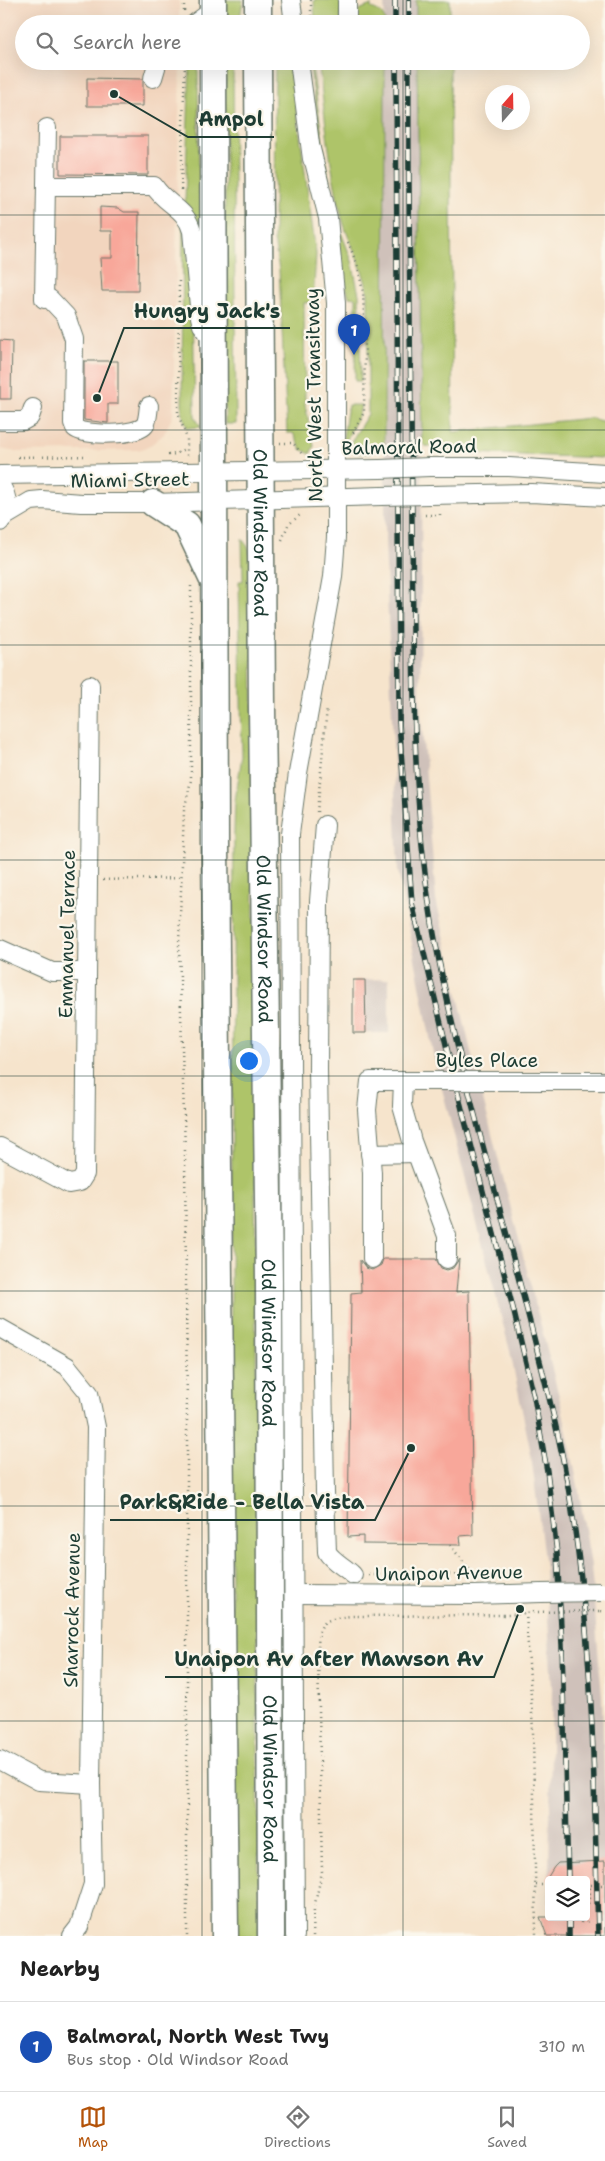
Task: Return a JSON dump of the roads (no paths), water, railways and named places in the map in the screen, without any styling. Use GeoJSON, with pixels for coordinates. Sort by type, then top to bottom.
{"type":"FeatureCollection","features":[{"type":"Feature","properties":{"kind":"highway"},"geometry":{"type":"LineString","coordinates":[[258,0],[258,15]]}},
{"type":"Feature","properties":{"kind":"highway"},"geometry":{"type":"LineString","coordinates":[[213,70],[214,500],[202,581],[225,1936]]}},
{"type":"Feature","properties":{"kind":"highway","name":"Old Windsor Road"},"geometry":{"type":"LineString","coordinates":[[258,70],[260,499],[269,1280],[271,1936]]}},
{"type":"Feature","properties":{"kind":"highway"},"geometry":{"type":"LineString","coordinates":[[153,503],[187,525],[202,581]]}},
{"type":"Feature","properties":{"kind":"street"},"geometry":{"type":"LineString","coordinates":[[291,0],[293,15]]}},
{"type":"Feature","properties":{"kind":"street"},"geometry":{"type":"LineString","coordinates":[[346,0],[347,15]]}},
{"type":"Feature","properties":{"kind":"street","name":"North West Transitway"},"geometry":{"type":"LineString","coordinates":[[295,1936],[290,834],[320,641],[333,578],[325,319],[311,149],[300,70]]}},
{"type":"Feature","properties":{"kind":"street"},"geometry":{"type":"LineString","coordinates":[[47,128],[47,299],[66,316],[72,327],[74,339],[75,428],[85,432],[137,431],[144,426],[149,406]]}},
{"type":"Feature","properties":{"kind":"street"},"geometry":{"type":"LineString","coordinates":[[46,186],[154,186],[161,198],[180,209],[189,222],[199,289],[202,325],[213,340]]}},
{"type":"Feature","properties":{"kind":"street"},"geometry":{"type":"LineString","coordinates":[[0,412],[20,412],[33,408],[30,417],[23,421],[0,421]]}},
{"type":"Feature","properties":{"kind":"street","name":"Balmoral Road"},"geometry":{"type":"LineString","coordinates":[[214,473],[430,467],[509,467],[605,473]]}},
{"type":"Feature","properties":{"kind":"street","name":"Miami Street"},"geometry":{"type":"LineString","coordinates":[[0,475],[214,473]]}},
{"type":"Feature","properties":{"kind":"street"},"geometry":{"type":"LineString","coordinates":[[0,485],[6,497],[7,507],[2,520]]}},
{"type":"Feature","properties":{"kind":"street"},"geometry":{"type":"LineString","coordinates":[[260,499],[381,496],[435,502],[531,493],[605,497]]}},
{"type":"Feature","properties":{"kind":"street","name":"Miami Street"},"geometry":{"type":"LineString","coordinates":[[2,520],[31,501],[42,500],[82,503],[153,503],[260,499]]}},
{"type":"Feature","properties":{"kind":"street","name":"Emmanuel Terrace"},"geometry":{"type":"LineString","coordinates":[[0,1147],[56,1179],[69,1184],[80,1182],[86,1174],[90,684]]}},
{"type":"Feature","properties":{"kind":"street"},"geometry":{"type":"LineString","coordinates":[[326,825],[319,901],[318,1070],[327,1552],[331,1560],[344,1566],[353,1575]]}},
{"type":"Feature","properties":{"kind":"street"},"geometry":{"type":"LineString","coordinates":[[0,949],[52,972],[87,972]]}},
{"type":"Feature","properties":{"kind":"street","name":"Byles Place"},"geometry":{"type":"LineString","coordinates":[[370,1154],[366,1110],[370,1081],[605,1081]]}},
{"type":"Feature","properties":{"kind":"street"},"geometry":{"type":"LineString","coordinates":[[403,1081],[402,1106],[416,1153],[447,1236],[447,1259]]}},
{"type":"Feature","properties":{"kind":"street"},"geometry":{"type":"LineString","coordinates":[[372,1260],[370,1154],[416,1153]]}},
{"type":"Feature","properties":{"kind":"street","name":"Sharrock Avenue"},"geometry":{"type":"LineString","coordinates":[[0,1328],[67,1366],[89,1393],[96,1427],[91,1784],[93,1884],[79,1927],[72,1936]]}},
{"type":"Feature","properties":{"kind":"street","name":"Unaipon Avenue"},"geometry":{"type":"LineString","coordinates":[[294,1594],[473,1595],[603,1592]]}},
{"type":"Feature","properties":{"kind":"street"},"geometry":{"type":"LineString","coordinates":[[0,1760],[39,1781],[91,1784]]}},
{"type":"Feature","properties":{"kind":"railway"},"geometry":{"type":"LineString","coordinates":[[395,0],[395,15]]}},
{"type":"Feature","properties":{"kind":"railway"},"geometry":{"type":"LineString","coordinates":[[409,0],[409,15]]}},
{"type":"Feature","properties":{"kind":"railway"},"geometry":{"type":"LineString","coordinates":[[396,70],[399,722],[412,903],[455,1082],[513,1308],[534,1397],[547,1471],[557,1553],[562,1645],[568,1876]]}},
{"type":"Feature","properties":{"kind":"railway"},"geometry":{"type":"LineString","coordinates":[[409,70],[414,685],[415,737],[422,841],[436,945],[457,1045],[548,1394],[567,1481],[576,1537],[588,1651],[594,1765],[598,1936]]}},
{"type":"Feature","properties":{"kind":"railway"},"geometry":{"type":"LineString","coordinates":[[569,1921],[569,1936]]}},
{"type":"Feature","properties":{"kind":"place","name":"Ampol"},"geometry":{"type":"Point","coordinates":[114,94]}},
{"type":"Feature","properties":{"kind":"place","name":"Balmoral, North West Twy"},"geometry":{"type":"Point","coordinates":[354,355]}},
{"type":"Feature","properties":{"kind":"place","name":"Hungry Jack's"},"geometry":{"type":"Point","coordinates":[97,398]}},
{"type":"Feature","properties":{"kind":"place","name":"Park&Ride - Bella Vista"},"geometry":{"type":"Point","coordinates":[411,1448]}},
{"type":"Feature","properties":{"kind":"place","name":"Unaipon Av after Mawson Av"},"geometry":{"type":"Point","coordinates":[520,1609]}}]}
